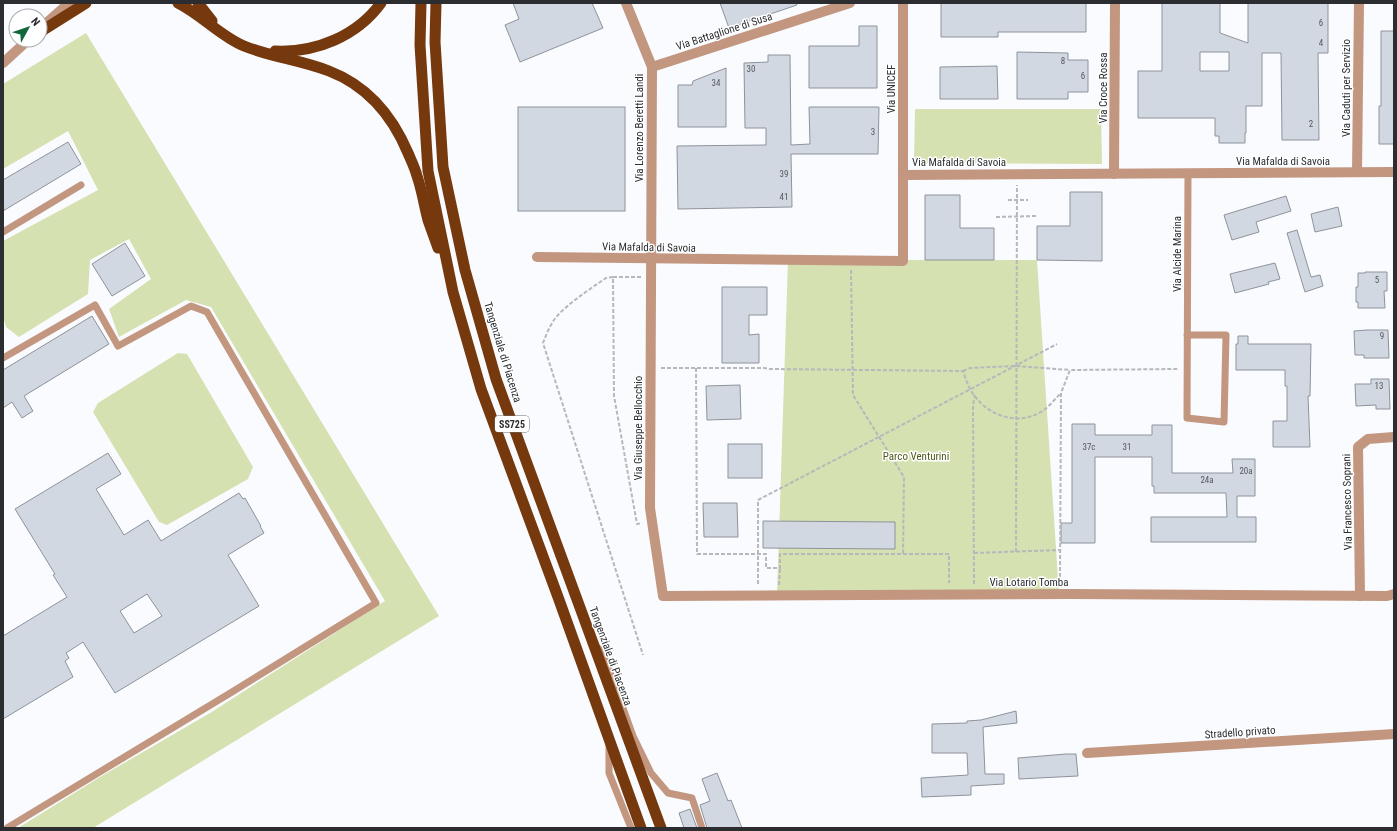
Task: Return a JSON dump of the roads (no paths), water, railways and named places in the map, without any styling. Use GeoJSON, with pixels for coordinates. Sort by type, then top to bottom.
{"type":"FeatureCollection","features":[{"type":"Feature","properties":{"kind":"highway"},"geometry":{"type":"LineString","coordinates":[[48,25],[86,3]]}},
{"type":"Feature","properties":{"kind":"highway"},"geometry":{"type":"LineString","coordinates":[[178,3],[188,8],[226,37],[260,51],[329,71],[358,86],[375,100],[389,117],[402,139],[417,175],[429,221],[453,292]]}},
{"type":"Feature","properties":{"kind":"highway"},"geometry":{"type":"LineString","coordinates":[[198,3],[206,15],[226,37]]}},
{"type":"Feature","properties":{"kind":"highway"},"geometry":{"type":"LineString","coordinates":[[260,51],[288,52],[312,48],[330,42],[362,23],[381,3]]}},
{"type":"Feature","properties":{"kind":"highway","name":"SS725"},"geometry":{"type":"LineString","coordinates":[[421,3],[420,45],[428,171],[453,292],[481,389],[641,828]]}},
{"type":"Feature","properties":{"kind":"highway","name":"Tangenziale di Piacenza"},"geometry":{"type":"LineString","coordinates":[[436,3],[435,42],[443,166],[465,270],[496,379],[661,828]]}},
{"type":"Feature","properties":{"kind":"street"},"geometry":{"type":"LineString","coordinates":[[48,23],[69,3]]}},
{"type":"Feature","properties":{"kind":"street","name":"Via Lorenzo Beretti Landi"},"geometry":{"type":"LineString","coordinates":[[626,3],[652,67],[650,259]]}},
{"type":"Feature","properties":{"kind":"street","name":"Via Battaglione di Susa"},"geometry":{"type":"LineString","coordinates":[[652,67],[850,3]]}},
{"type":"Feature","properties":{"kind":"street","name":"Via UNICEF"},"geometry":{"type":"LineString","coordinates":[[902,3],[903,174]]}},
{"type":"Feature","properties":{"kind":"street","name":"Via Croce Rossa"},"geometry":{"type":"LineString","coordinates":[[1114,174],[1115,3]]}},
{"type":"Feature","properties":{"kind":"street","name":"Via Caduti per Servizio"},"geometry":{"type":"LineString","coordinates":[[1357,172],[1358,3]]}},
{"type":"Feature","properties":{"kind":"street"},"geometry":{"type":"LineString","coordinates":[[3,63],[19,48]]}},
{"type":"Feature","properties":{"kind":"street","name":"Via Mafalda di Savoia"},"geometry":{"type":"LineString","coordinates":[[537,257],[902,261],[903,174],[1394,172]]}},
{"type":"Feature","properties":{"kind":"street","name":"Via Giuseppe Bellocchio"},"geometry":{"type":"LineString","coordinates":[[650,259],[650,508],[663,596]]}},
{"type":"Feature","properties":{"kind":"street","name":"Via Francesco Soprani"},"geometry":{"type":"LineString","coordinates":[[1360,596],[1358,447],[1368,439],[1394,437]]}},
{"type":"Feature","properties":{"kind":"street","name":"Via Lotario Tomba"},"geometry":{"type":"LineString","coordinates":[[663,596],[949,594],[1386,596],[1394,594]]}},
{"type":"Feature","properties":{"kind":"street","name":"Stradello privato"},"geometry":{"type":"LineString","coordinates":[[1087,753],[1394,734]]}},
{"type":"Feature","properties":{"kind":"lane","name":"Via Alcide Marina"},"geometry":{"type":"LineString","coordinates":[[1187,335],[1226,335],[1224,422],[1187,418],[1187,335],[1188,173]]}},
{"type":"Feature","properties":{"kind":"lane"},"geometry":{"type":"LineString","coordinates":[[3,232],[81,185]]}},
{"type":"Feature","properties":{"kind":"lane"},"geometry":{"type":"LineString","coordinates":[[3,358],[95,305],[118,346],[191,306],[207,312],[376,603],[7,828]]}},
{"type":"Feature","properties":{"kind":"lane"},"geometry":{"type":"LineString","coordinates":[[592,641],[603,653],[633,736],[651,774],[668,793],[692,798],[702,828]]}},
{"type":"Feature","properties":{"kind":"lane"},"geometry":{"type":"LineString","coordinates":[[609,740],[609,773],[631,828]]}},
{"type":"Feature","properties":{"kind":"park label","name":"Parco Venturini"},"geometry":{"type":"Point","coordinates":[916,456]}}]}
